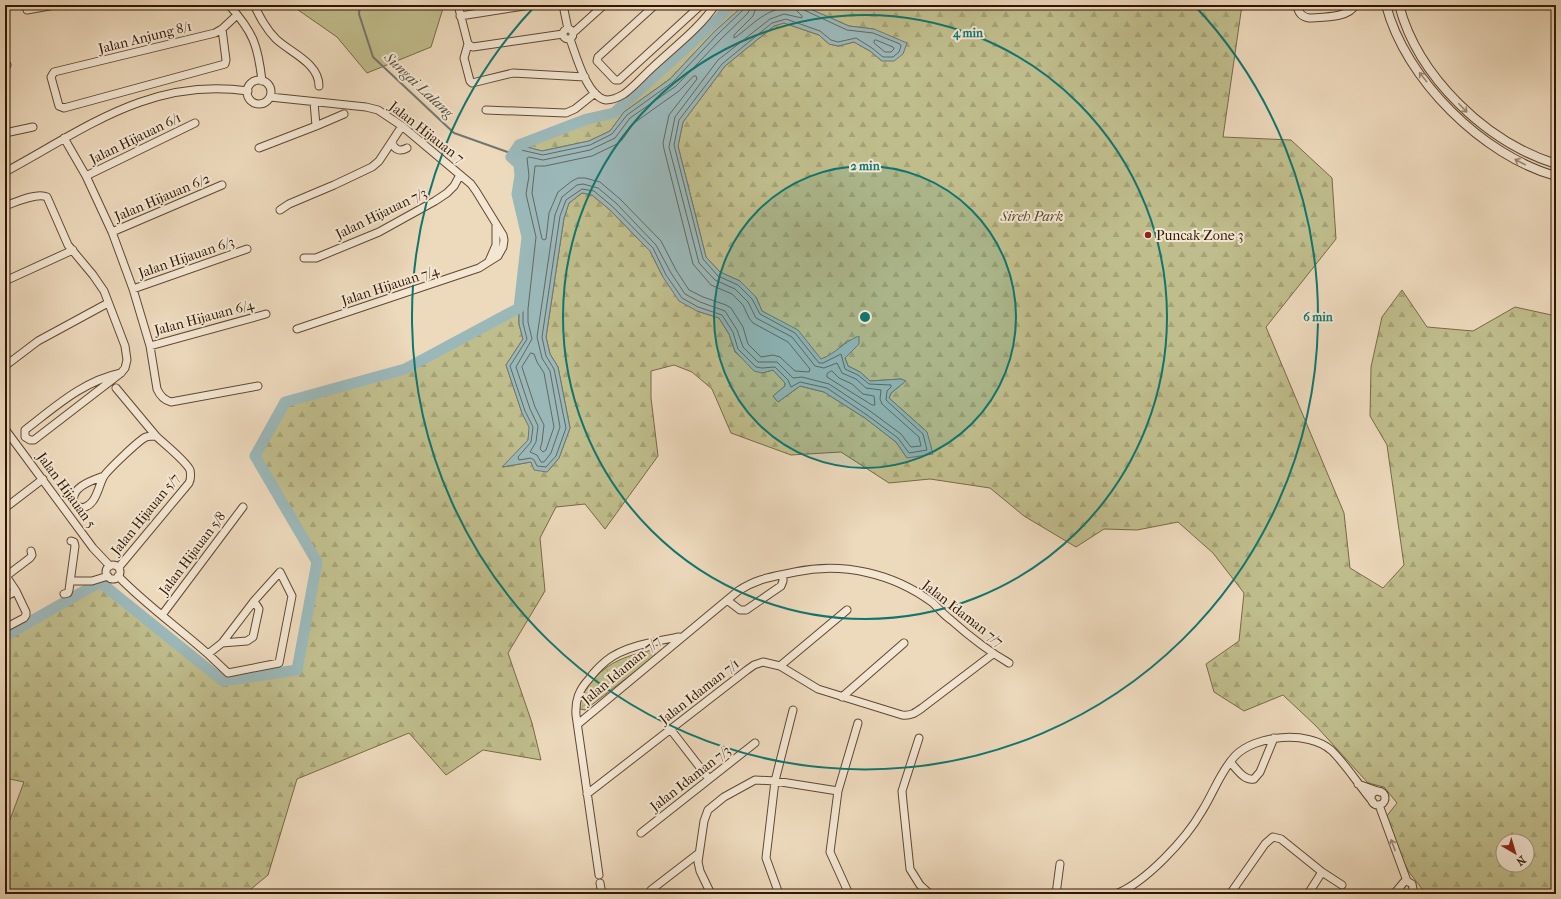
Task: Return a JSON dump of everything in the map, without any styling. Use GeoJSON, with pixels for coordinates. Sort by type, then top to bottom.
{"type":"FeatureCollection","features":[{"type":"Feature","properties":{"kind":"street"},"geometry":{"type":"LineString","coordinates":[[27,10],[55,5]]}},
{"type":"Feature","properties":{"kind":"street"},"geometry":{"type":"LineString","coordinates":[[229,5],[247,28],[256,44],[262,81]]}},
{"type":"Feature","properties":{"kind":"street"},"geometry":{"type":"LineString","coordinates":[[254,5],[263,23],[277,40],[311,65],[319,78],[319,86]]}},
{"type":"Feature","properties":{"kind":"street"},"geometry":{"type":"LineString","coordinates":[[458,5],[468,44],[464,58],[470,81],[472,83],[513,73],[585,77]]}},
{"type":"Feature","properties":{"kind":"street"},"geometry":{"type":"LineString","coordinates":[[460,16],[531,5]]}},
{"type":"Feature","properties":{"kind":"street"},"geometry":{"type":"LineString","coordinates":[[563,5],[568,34],[585,77],[595,93],[606,100],[624,94],[698,25],[715,5]]}},
{"type":"Feature","properties":{"kind":"street"},"geometry":{"type":"LineString","coordinates":[[468,44],[473,47],[568,34],[604,5]]}},
{"type":"Feature","properties":{"kind":"street"},"geometry":{"type":"LineString","coordinates":[[656,5],[597,59],[615,80],[634,67],[701,5]]}},
{"type":"Feature","properties":{"kind":"street"},"geometry":{"type":"LineString","coordinates":[[1297,5],[1300,14],[1304,17],[1310,18],[1346,14],[1353,10],[1355,5]]}},
{"type":"Feature","properties":{"kind":"street"},"geometry":{"type":"LineString","coordinates":[[1386,5],[1389,18],[1406,52],[1437,95],[1457,118],[1474,133],[1520,163],[1556,176]]}},
{"type":"Feature","properties":{"kind":"street"},"geometry":{"type":"LineString","coordinates":[[1399,5],[1415,45],[1427,65],[1464,110],[1499,138],[1525,152],[1556,164]]}},
{"type":"Feature","properties":{"kind":"street","name":"Jalan Anjung 8/1"},"geometry":{"type":"LineString","coordinates":[[222,28],[226,60],[225,64],[64,108],[60,107],[58,104],[51,78],[54,72],[215,33],[237,15]]}},
{"type":"Feature","properties":{"kind":"street"},"geometry":{"type":"LineString","coordinates":[[690,16],[698,25]]}},
{"type":"Feature","properties":{"kind":"street"},"geometry":{"type":"LineString","coordinates":[[634,67],[643,76]]}},
{"type":"Feature","properties":{"kind":"street"},"geometry":{"type":"LineString","coordinates":[[262,81],[270,87],[270,97],[266,102],[256,104],[249,97],[248,91],[253,82],[262,81]]}},
{"type":"Feature","properties":{"kind":"street"},"geometry":{"type":"LineString","coordinates":[[5,172],[92,122],[132,104],[160,95],[201,89],[237,89],[248,91]]}},
{"type":"Feature","properties":{"kind":"street"},"geometry":{"type":"LineString","coordinates":[[486,110],[566,113],[575,109],[595,93]]}},
{"type":"Feature","properties":{"kind":"street","name":"Jalan Hijauan 7"},"geometry":{"type":"LineString","coordinates":[[270,97],[366,107],[378,110],[402,126],[460,175],[476,191],[503,235],[504,240],[501,252],[491,259]]}},
{"type":"Feature","properties":{"kind":"street"},"geometry":{"type":"LineString","coordinates":[[314,102],[316,126]]}},
{"type":"Feature","properties":{"kind":"street"},"geometry":{"type":"LineString","coordinates":[[259,148],[344,114]]}},
{"type":"Feature","properties":{"kind":"street","name":"Jalan Hijauan 6/1"},"geometry":{"type":"LineString","coordinates":[[86,176],[195,123]]}},
{"type":"Feature","properties":{"kind":"street"},"geometry":{"type":"LineString","coordinates":[[280,210],[289,204],[334,185],[372,166],[379,161],[402,126]]}},
{"type":"Feature","properties":{"kind":"street"},"geometry":{"type":"LineString","coordinates":[[5,133],[33,127]]}},
{"type":"Feature","properties":{"kind":"street"},"geometry":{"type":"LineString","coordinates":[[64,138],[86,176],[112,232],[133,289],[150,346],[157,389],[162,398],[171,402],[258,386]]}},
{"type":"Feature","properties":{"kind":"street"},"geometry":{"type":"LineString","coordinates":[[392,143],[398,150],[407,148]]}},
{"type":"Feature","properties":{"kind":"street","name":"Jalan Hijauan 7/3"},"geometry":{"type":"LineString","coordinates":[[304,258],[316,258],[379,232],[435,202],[454,186],[460,175]]}},
{"type":"Feature","properties":{"kind":"street","name":"Jalan Hijauan 6/2"},"geometry":{"type":"LineString","coordinates":[[112,232],[222,185]]}},
{"type":"Feature","properties":{"kind":"street"},"geometry":{"type":"LineString","coordinates":[[5,206],[37,196],[43,195],[47,197],[68,245],[98,281],[104,291],[124,346],[127,360],[125,368],[121,373],[66,416],[34,440],[30,440],[25,437],[25,430],[77,390],[106,376],[121,373]]}},
{"type":"Feature","properties":{"kind":"street","name":"Jalan Hijauan 6/3"},"geometry":{"type":"LineString","coordinates":[[133,289],[247,249]]}},
{"type":"Feature","properties":{"kind":"street"},"geometry":{"type":"LineString","coordinates":[[5,281],[73,250]]}},
{"type":"Feature","properties":{"kind":"street","name":"Jalan Hijauan 7/4"},"geometry":{"type":"LineString","coordinates":[[297,329],[464,274],[478,268],[491,259]]}},
{"type":"Feature","properties":{"kind":"street"},"geometry":{"type":"LineString","coordinates":[[5,366],[38,341],[108,303]]}},
{"type":"Feature","properties":{"kind":"street","name":"Jalan Hijauan 6/4"},"geometry":{"type":"LineString","coordinates":[[150,346],[266,314]]}},
{"type":"Feature","properties":{"kind":"street","name":"Jalan Hijauan 5/7"},"geometry":{"type":"LineString","coordinates":[[116,388],[156,436],[188,468],[190,472],[190,479],[119,567]]}},
{"type":"Feature","properties":{"kind":"street"},"geometry":{"type":"LineString","coordinates":[[77,390],[84,402]]}},
{"type":"Feature","properties":{"kind":"street"},"geometry":{"type":"LineString","coordinates":[[57,405],[66,416]]}},
{"type":"Feature","properties":{"kind":"street","name":"Jalan Hijauan 5"},"geometry":{"type":"LineString","coordinates":[[5,429],[93,548],[110,566]]}},
{"type":"Feature","properties":{"kind":"street"},"geometry":{"type":"LineString","coordinates":[[104,476],[88,481],[81,487],[74,494],[73,498],[75,504],[82,508],[89,504],[98,491],[104,476],[143,439],[156,436]]}},
{"type":"Feature","properties":{"kind":"street"},"geometry":{"type":"LineString","coordinates":[[5,508],[43,479]]}},
{"type":"Feature","properties":{"kind":"street","name":"Jalan Hijauan 5/8"},"geometry":{"type":"LineString","coordinates":[[162,615],[243,507]]}},
{"type":"Feature","properties":{"kind":"street"},"geometry":{"type":"LineString","coordinates":[[64,594],[69,592],[75,546],[74,542],[71,541]]}},
{"type":"Feature","properties":{"kind":"street"},"geometry":{"type":"LineString","coordinates":[[5,628],[24,618],[26,615],[16,591],[6,577],[30,558],[32,555],[31,551]]}},
{"type":"Feature","properties":{"kind":"street"},"geometry":{"type":"LineString","coordinates":[[70,582],[92,581],[108,576],[114,579],[120,572],[119,567],[114,565],[110,566],[106,572],[108,576]]}},
{"type":"Feature","properties":{"kind":"street","name":"Jalan Idaman 7/7"},"geometry":{"type":"LineString","coordinates":[[578,724],[660,654],[749,584],[764,578],[807,570],[835,568],[871,573],[909,587],[934,604],[993,654],[1009,663]]}},
{"type":"Feature","properties":{"kind":"street"},"geometry":{"type":"LineString","coordinates":[[118,576],[134,593],[208,654],[228,673],[279,663],[292,596],[280,572],[254,601],[222,642],[208,654]]}},
{"type":"Feature","properties":{"kind":"street"},"geometry":{"type":"LineString","coordinates":[[727,600],[740,610],[746,610],[781,586],[783,575]]}},
{"type":"Feature","properties":{"kind":"street"},"geometry":{"type":"LineString","coordinates":[[5,597],[16,591]]}},
{"type":"Feature","properties":{"kind":"street"},"geometry":{"type":"LineString","coordinates":[[222,642],[247,641],[253,637],[259,609],[254,601]]}},
{"type":"Feature","properties":{"kind":"street"},"geometry":{"type":"LineString","coordinates":[[780,666],[847,610]]}},
{"type":"Feature","properties":{"kind":"street","name":"Jalan Idaman 7/7"},"geometry":{"type":"LineString","coordinates":[[599,874],[575,707],[576,699],[592,674],[606,660],[616,654],[653,642],[681,637]]}},
{"type":"Feature","properties":{"kind":"street"},"geometry":{"type":"LineString","coordinates":[[653,642],[660,654]]}},
{"type":"Feature","properties":{"kind":"street"},"geometry":{"type":"LineString","coordinates":[[842,697],[904,643]]}},
{"type":"Feature","properties":{"kind":"street","name":"Jalan Idaman 7/1"},"geometry":{"type":"LineString","coordinates":[[587,794],[754,664],[767,662],[780,666],[812,686],[842,697],[906,715],[914,713],[922,708],[993,654]]}},
{"type":"Feature","properties":{"kind":"street"},"geometry":{"type":"LineString","coordinates":[[779,894],[766,858],[775,781],[793,710]]}},
{"type":"Feature","properties":{"kind":"street"},"geometry":{"type":"LineString","coordinates":[[849,894],[830,852],[838,791],[858,723]]}},
{"type":"Feature","properties":{"kind":"street"},"geometry":{"type":"LineString","coordinates":[[671,730],[709,779]]}},
{"type":"Feature","properties":{"kind":"street"},"geometry":{"type":"LineString","coordinates":[[920,738],[902,791],[910,869],[920,885],[930,894]]}},
{"type":"Feature","properties":{"kind":"street"},"geometry":{"type":"LineString","coordinates":[[1230,762],[1245,778],[1250,780],[1254,779],[1260,772],[1274,738]]}},
{"type":"Feature","properties":{"kind":"street"},"geometry":{"type":"LineString","coordinates":[[1116,894],[1127,890],[1153,870],[1179,841],[1202,811],[1220,776],[1230,762],[1246,747],[1258,742],[1274,738],[1299,738],[1316,742],[1330,749],[1376,804]]}},
{"type":"Feature","properties":{"kind":"street","name":"Jalan Idaman 7/3"},"geometry":{"type":"LineString","coordinates":[[641,833],[755,744]]}},
{"type":"Feature","properties":{"kind":"street"},"geometry":{"type":"LineString","coordinates":[[711,894],[700,871],[698,862],[699,853],[704,821],[708,810],[724,797],[750,782],[761,780],[838,791]]}},
{"type":"Feature","properties":{"kind":"street"},"geometry":{"type":"LineString","coordinates":[[1358,784],[1384,794],[1384,802],[1376,804]]}},
{"type":"Feature","properties":{"kind":"street"},"geometry":{"type":"LineString","coordinates":[[1380,792],[1375,792],[1372,796],[1408,889],[1395,894]]}},
{"type":"Feature","properties":{"kind":"street"},"geometry":{"type":"LineString","coordinates":[[1230,894],[1265,844],[1273,837],[1281,839],[1322,872],[1342,885]]}},
{"type":"Feature","properties":{"kind":"street"},"geometry":{"type":"LineString","coordinates":[[651,890],[699,853]]}},
{"type":"Feature","properties":{"kind":"street"},"geometry":{"type":"LineString","coordinates":[[1056,894],[1060,864]]}},
{"type":"Feature","properties":{"kind":"street"},"geometry":{"type":"LineString","coordinates":[[1308,894],[1322,872]]}},
{"type":"Feature","properties":{"kind":"street"},"geometry":{"type":"LineString","coordinates":[[600,883],[602,894]]}},
{"type":"Feature","properties":{"kind":"green space"},"geometry":{"type":"Polygon","coordinates":[[[291,5],[444,5],[431,47],[367,73],[337,37],[291,5]]]}},
{"type":"Feature","properties":{"kind":"green space"},"geometry":{"type":"Polygon","coordinates":[[[731,5],[744,5],[714,32],[670,79],[624,112],[610,131],[589,141],[542,151],[519,145],[587,119],[614,113],[718,19],[731,5]]]}},
{"type":"Feature","properties":{"kind":"green space","name":"Sireh Park"},"geometry":{"type":"Polygon","coordinates":[[[801,5],[1242,5],[1223,137],[1291,140],[1332,178],[1336,239],[1266,327],[1344,513],[1350,568],[1383,588],[1404,565],[1387,445],[1370,416],[1371,367],[1382,317],[1402,290],[1427,327],[1473,331],[1515,307],[1556,316],[1556,894],[1426,894],[1409,872],[1394,844],[1386,817],[1397,803],[1384,787],[1368,783],[1316,726],[1283,695],[1244,711],[1214,692],[1206,664],[1239,641],[1244,593],[1213,553],[1178,522],[1137,530],[1104,529],[1076,547],[1024,516],[990,488],[930,479],[889,483],[841,452],[791,455],[731,433],[712,389],[692,372],[674,365],[651,371],[651,398],[658,456],[605,529],[585,504],[556,507],[540,538],[545,591],[508,653],[532,723],[541,760],[483,750],[446,775],[409,733],[297,779],[268,875],[245,894],[202,894],[195,889],[189,894],[5,894],[5,833],[24,782],[5,778],[5,636],[100,582],[223,681],[297,670],[317,562],[255,456],[285,402],[405,369],[519,308],[519,324],[523,339],[506,365],[522,413],[530,427],[528,440],[503,467],[531,462],[547,472],[559,458],[570,428],[558,367],[550,354],[546,337],[564,218],[569,203],[582,193],[592,195],[610,210],[650,251],[663,277],[697,311],[719,318],[729,334],[735,352],[762,373],[773,370],[785,383],[785,386],[773,396],[778,402],[800,386],[824,392],[865,418],[896,442],[907,458],[927,432],[889,398],[891,393],[905,381],[901,379],[870,381],[860,372],[848,366],[845,358],[859,344],[848,340],[833,354],[821,360],[778,320],[762,311],[756,297],[740,281],[720,272],[706,257],[678,146],[683,122],[725,66],[774,26],[784,23],[819,35],[829,44],[838,46],[854,42],[870,51],[882,61],[874,29],[849,26],[801,5]]]}},
{"type":"Feature","properties":{"kind":"green space"},"geometry":{"type":"Polygon","coordinates":[[[652,650],[655,653],[654,657],[585,710],[580,709],[578,702],[585,690],[608,666],[639,653],[652,650]]]}},
{"type":"Feature","properties":{"kind":"water"},"geometry":{"type":"Polygon","coordinates":[[[744,5],[801,5],[849,26],[874,29],[907,43],[903,54],[894,61],[882,61],[870,51],[854,42],[838,46],[829,44],[819,35],[784,23],[774,26],[725,66],[683,122],[678,146],[706,257],[720,272],[740,281],[756,297],[762,311],[798,330],[821,359],[827,357],[853,338],[859,336],[859,344],[845,358],[848,366],[860,372],[870,381],[901,379],[906,381],[891,393],[889,398],[927,432],[933,454],[907,458],[896,442],[865,418],[824,392],[800,386],[778,402],[773,396],[785,386],[785,383],[773,370],[762,373],[754,371],[735,351],[729,334],[719,318],[697,311],[679,301],[663,277],[650,251],[610,210],[592,195],[582,193],[569,203],[564,218],[546,337],[550,354],[558,367],[570,428],[559,458],[547,472],[534,470],[531,462],[502,467],[528,440],[529,427],[522,413],[506,365],[523,339],[519,324],[519,308],[527,237],[517,194],[520,176],[519,164],[511,157],[519,145],[542,151],[589,141],[610,131],[624,112],[670,79],[714,32],[744,5]]]}},
{"type":"Feature","properties":{"kind":"waterway","name":"Sungai Lalang"},"geometry":{"type":"LineString","coordinates":[[360,5],[359,14],[373,57],[454,133],[513,154]]}},
{"type":"Feature","properties":{"kind":"waterway"},"geometry":{"type":"LineString","coordinates":[[5,636],[100,582],[223,681],[297,670],[317,562],[255,456],[285,402],[405,369],[519,308],[527,237],[517,194],[520,176],[519,164],[511,157],[519,145],[587,119],[614,113],[718,19],[731,5]]}},
{"type":"Feature","properties":{"kind":"place","name":"Puncak Zone 3"},"geometry":{"type":"Point","coordinates":[1148,235]}}]}
